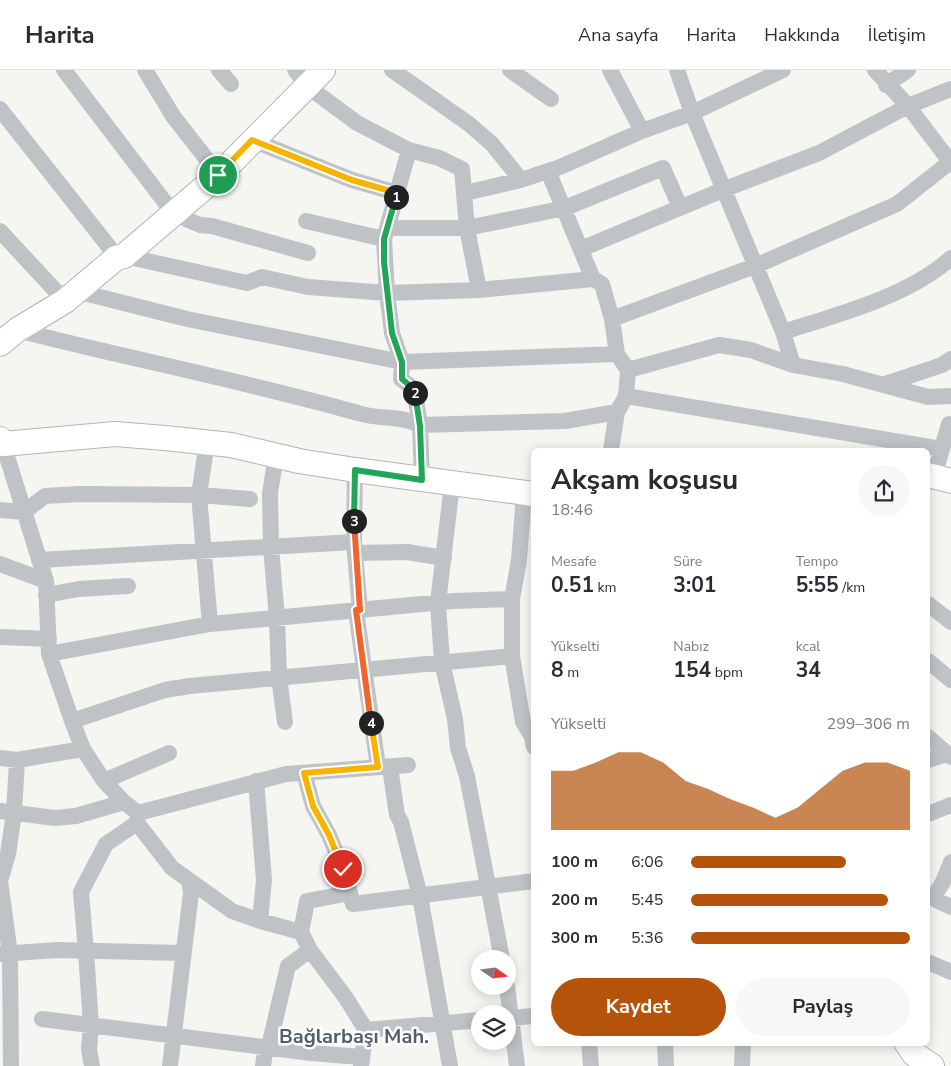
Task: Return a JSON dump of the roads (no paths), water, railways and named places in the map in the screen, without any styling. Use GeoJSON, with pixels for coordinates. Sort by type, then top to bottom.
{"type":"FeatureCollection","features":[{"type":"Feature","properties":{"kind":"street"},"geometry":{"type":"LineString","coordinates":[[64,70],[174,214],[200,225],[212,226],[308,253]]}},
{"type":"Feature","properties":{"kind":"street"},"geometry":{"type":"LineString","coordinates":[[145,70],[173,116],[218,175]]}},
{"type":"Feature","properties":{"kind":"street"},"geometry":{"type":"LineString","coordinates":[[219,70],[230,84]]}},
{"type":"Feature","properties":{"kind":"street"},"geometry":{"type":"LineString","coordinates":[[392,70],[469,124],[492,144],[521,180]]}},
{"type":"Feature","properties":{"kind":"street"},"geometry":{"type":"LineString","coordinates":[[510,70],[551,99]]}},
{"type":"Feature","properties":{"kind":"street"},"geometry":{"type":"LineString","coordinates":[[610,70],[642,131]]}},
{"type":"Feature","properties":{"kind":"street"},"geometry":{"type":"LineString","coordinates":[[677,70],[692,113],[783,332],[793,365]]}},
{"type":"Feature","properties":{"kind":"street"},"geometry":{"type":"LineString","coordinates":[[465,193],[521,180],[548,171],[642,131],[692,113],[783,70]]}},
{"type":"Feature","properties":{"kind":"street"},"geometry":{"type":"LineString","coordinates":[[612,318],[756,266],[898,204],[951,163],[945,142],[886,84],[875,70]]}},
{"type":"Feature","properties":{"kind":"street"},"geometry":{"type":"LineString","coordinates":[[886,84],[908,70]]}},
{"type":"Feature","properties":{"kind":"street"},"geometry":{"type":"LineString","coordinates":[[8,337],[70,296],[174,214],[218,175],[252,140],[309,75],[357,123],[409,150],[438,158],[462,168],[467,228],[479,290]]}},
{"type":"Feature","properties":{"kind":"street"},"geometry":{"type":"LineString","coordinates":[[581,249],[725,189],[819,153],[908,106],[951,89]]}},
{"type":"Feature","properties":{"kind":"street"},"geometry":{"type":"LineString","coordinates":[[0,108],[121,256],[246,283],[262,277],[308,287],[387,293],[479,290],[593,279],[602,284],[612,318],[617,354],[628,370],[626,396],[617,412],[611,448]]}},
{"type":"Feature","properties":{"kind":"street"},"geometry":{"type":"LineString","coordinates":[[252,140],[352,180],[397,193]]}},
{"type":"Feature","properties":{"kind":"street"},"geometry":{"type":"LineString","coordinates":[[409,150],[386,234],[387,293],[392,333],[402,362],[402,379],[414,389],[420,426],[422,480]]}},
{"type":"Feature","properties":{"kind":"street"},"geometry":{"type":"LineString","coordinates":[[306,221],[386,234],[467,228],[565,208],[662,168],[680,208]]}},
{"type":"Feature","properties":{"kind":"street"},"geometry":{"type":"LineString","coordinates":[[548,171],[593,279]]}},
{"type":"Feature","properties":{"kind":"street"},"geometry":{"type":"LineString","coordinates":[[0,231],[70,296],[402,362],[617,354]]}},
{"type":"Feature","properties":{"kind":"street"},"geometry":{"type":"LineString","coordinates":[[783,332],[874,302],[938,269],[951,258]]}},
{"type":"Feature","properties":{"kind":"street"},"geometry":{"type":"LineString","coordinates":[[8,337],[132,359],[269,388],[367,416],[409,419],[420,426],[565,421],[617,412]]}},
{"type":"Feature","properties":{"kind":"street"},"geometry":{"type":"LineString","coordinates":[[628,370],[718,345],[750,350],[793,365],[885,384],[928,397],[951,396]]}},
{"type":"Feature","properties":{"kind":"street"},"geometry":{"type":"LineString","coordinates":[[885,384],[942,365],[951,359]]}},
{"type":"Feature","properties":{"kind":"street"},"geometry":{"type":"LineString","coordinates":[[626,396],[942,449]]}},
{"type":"Feature","properties":{"kind":"street"},"geometry":{"type":"LineString","coordinates":[[938,477],[942,449],[949,424]]}},
{"type":"Feature","properties":{"kind":"street"},"geometry":{"type":"LineString","coordinates":[[301,932],[260,922],[232,911],[172,868],[138,818],[104,781],[83,749],[72,721],[49,647],[46,588],[2,442],[115,434],[207,442],[355,470],[529,494],[512,599],[512,656],[523,722],[531,735]]}},
{"type":"Feature","properties":{"kind":"street"},"geometry":{"type":"LineString","coordinates":[[207,442],[199,495],[210,624]]}},
{"type":"Feature","properties":{"kind":"street"},"geometry":{"type":"LineString","coordinates":[[276,456],[270,493],[271,547],[277,619],[278,677],[285,722]]}},
{"type":"Feature","properties":{"kind":"street"},"geometry":{"type":"LineString","coordinates":[[355,470],[354,547],[364,670],[384,767],[401,822],[420,896],[450,1066]]}},
{"type":"Feature","properties":{"kind":"street"},"geometry":{"type":"LineString","coordinates":[[452,484],[438,603],[442,662],[455,719],[458,748],[468,776],[500,950]]}},
{"type":"Feature","properties":{"kind":"street"},"geometry":{"type":"LineString","coordinates":[[0,510],[24,512],[45,496],[80,494],[199,495],[250,499]]}},
{"type":"Feature","properties":{"kind":"street"},"geometry":{"type":"LineString","coordinates":[[39,560],[271,547],[354,547],[444,558]]}},
{"type":"Feature","properties":{"kind":"street"},"geometry":{"type":"LineString","coordinates":[[0,564],[46,588],[79,589],[128,586]]}},
{"type":"Feature","properties":{"kind":"street"},"geometry":{"type":"LineString","coordinates":[[0,637],[49,647],[210,624],[438,603],[512,599]]}},
{"type":"Feature","properties":{"kind":"street"},"geometry":{"type":"LineString","coordinates":[[930,606],[951,622]]}},
{"type":"Feature","properties":{"kind":"street"},"geometry":{"type":"LineString","coordinates":[[72,721],[165,690],[278,677],[512,656]]}},
{"type":"Feature","properties":{"kind":"street"},"geometry":{"type":"LineString","coordinates":[[930,663],[951,680]]}},
{"type":"Feature","properties":{"kind":"street"},"geometry":{"type":"LineString","coordinates":[[930,739],[949,756]]}},
{"type":"Feature","properties":{"kind":"street"},"geometry":{"type":"LineString","coordinates":[[0,758],[17,760],[83,749]]}},
{"type":"Feature","properties":{"kind":"street"},"geometry":{"type":"LineString","coordinates":[[104,781],[169,754]]}},
{"type":"Feature","properties":{"kind":"street"},"geometry":{"type":"LineString","coordinates":[[930,760],[949,756]]}},
{"type":"Feature","properties":{"kind":"street"},"geometry":{"type":"LineString","coordinates":[[12,1066],[6,1028],[5,954],[0,881],[8,854],[7,812],[17,760]]}},
{"type":"Feature","properties":{"kind":"street"},"geometry":{"type":"LineString","coordinates":[[92,1066],[89,1049],[91,1025],[86,952],[80,892],[106,844],[138,818],[256,781],[304,773],[408,765]]}},
{"type":"Feature","properties":{"kind":"street"},"geometry":{"type":"LineString","coordinates":[[304,773],[313,806],[329,835],[343,869],[353,904],[531,881]]}},
{"type":"Feature","properties":{"kind":"street"},"geometry":{"type":"LineString","coordinates":[[256,781],[264,880],[260,922]]}},
{"type":"Feature","properties":{"kind":"street"},"geometry":{"type":"LineString","coordinates":[[7,812],[55,818],[76,816],[124,802]]}},
{"type":"Feature","properties":{"kind":"street"},"geometry":{"type":"LineString","coordinates":[[930,813],[951,805]]}},
{"type":"Feature","properties":{"kind":"street"},"geometry":{"type":"LineString","coordinates":[[951,862],[943,882],[930,897],[951,907]]}},
{"type":"Feature","properties":{"kind":"street"},"geometry":{"type":"LineString","coordinates":[[170,1066],[191,893],[189,880]]}},
{"type":"Feature","properties":{"kind":"street"},"geometry":{"type":"LineString","coordinates":[[42,1019],[267,1046],[361,1061],[366,1030],[346,998],[310,950],[301,932],[307,901],[350,893]]}},
{"type":"Feature","properties":{"kind":"street"},"geometry":{"type":"LineString","coordinates":[[5,954],[57,950],[183,953]]}},
{"type":"Feature","properties":{"kind":"street"},"geometry":{"type":"LineString","coordinates":[[263,1066],[288,966],[310,950]]}},
{"type":"Feature","properties":{"kind":"street"},"geometry":{"type":"LineString","coordinates":[[930,963],[951,972]]}},
{"type":"Feature","properties":{"kind":"street"},"geometry":{"type":"LineString","coordinates":[[516,1018],[531,1016]]}},
{"type":"Feature","properties":{"kind":"street"},"geometry":{"type":"LineString","coordinates":[[366,1030],[471,1021]]}},
{"type":"Feature","properties":{"kind":"street"},"geometry":{"type":"LineString","coordinates":[[589,1046],[591,1066]]}},
{"type":"Feature","properties":{"kind":"street"},"geometry":{"type":"LineString","coordinates":[[665,1046],[666,1066]]}},
{"type":"Feature","properties":{"kind":"street"},"geometry":{"type":"LineString","coordinates":[[742,1066],[743,1046]]}},
{"type":"Feature","properties":{"kind":"street"},"geometry":{"type":"LineString","coordinates":[[909,1046],[914,1054],[932,1066]]}},
{"type":"Feature","properties":{"kind":"street"},"geometry":{"type":"LineString","coordinates":[[515,1050],[517,1066]]}},
{"type":"Feature","properties":{"kind":"district","name":"Bağlarbaşı Mah."},"geometry":{"type":"Point","coordinates":[354,1036]}}]}
